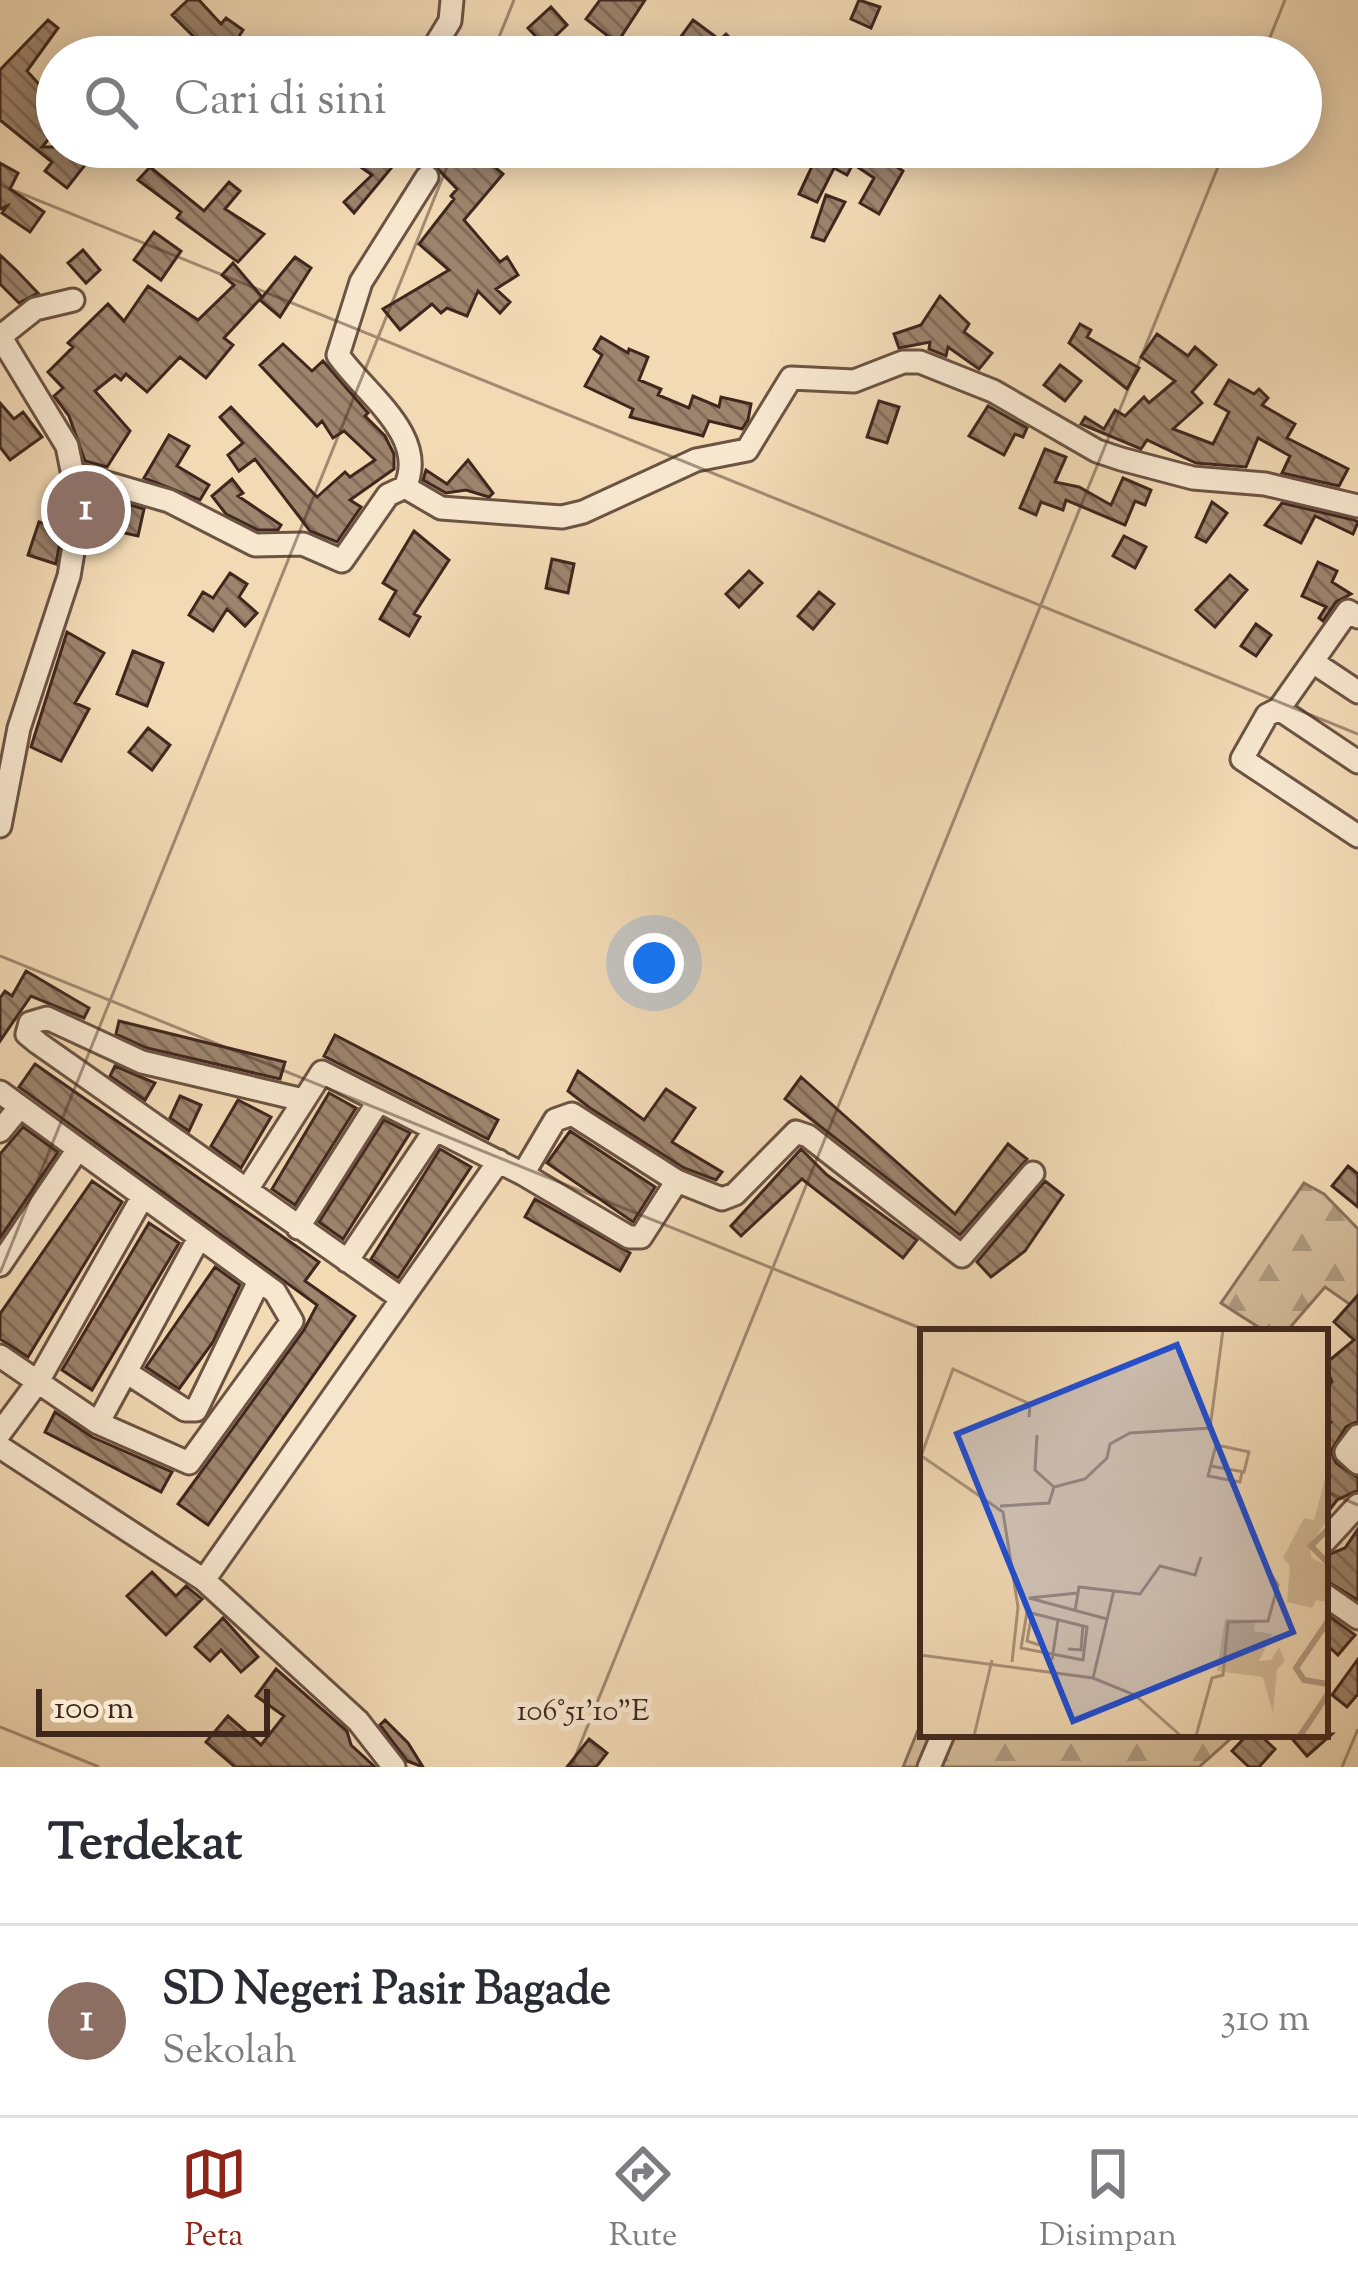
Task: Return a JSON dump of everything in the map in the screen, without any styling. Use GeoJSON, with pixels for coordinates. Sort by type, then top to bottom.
{"type":"FeatureCollection","features":[{"type":"Feature","properties":{"kind":"street"},"geometry":{"type":"LineString","coordinates":[[441,36],[450,21],[452,0]]}},
{"type":"Feature","properties":{"kind":"street"},"geometry":{"type":"LineString","coordinates":[[76,474],[169,501],[255,545],[303,544],[342,561],[388,496],[405,487],[413,470],[411,445],[338,355],[361,282],[427,177]]}},
{"type":"Feature","properties":{"kind":"street"},"geometry":{"type":"LineString","coordinates":[[0,826],[28,691],[72,564],[80,510],[76,474],[54,420],[0,336],[34,309],[73,300]]}},
{"type":"Feature","properties":{"kind":"street"},"geometry":{"type":"LineString","coordinates":[[405,487],[453,509],[562,517],[583,512],[696,460],[747,450],[791,378],[854,381],[903,362],[920,362],[993,391],[1097,451],[1193,478],[1264,484],[1358,506]]}},
{"type":"Feature","properties":{"kind":"street"},"geometry":{"type":"LineString","coordinates":[[1358,617],[1348,611],[1279,709],[1267,716],[1242,760],[1358,836]]}},
{"type":"Feature","properties":{"kind":"street"},"geometry":{"type":"LineString","coordinates":[[1313,662],[1358,692]]}},
{"type":"Feature","properties":{"kind":"street"},"geometry":{"type":"LineString","coordinates":[[1279,709],[1358,762]]}},
{"type":"Feature","properties":{"kind":"street"},"geometry":{"type":"LineString","coordinates":[[303,1100],[142,1062],[47,1018],[30,1023],[27,1034],[402,1299]]}},
{"type":"Feature","properties":{"kind":"street"},"geometry":{"type":"LineString","coordinates":[[248,1188],[322,1072],[499,1161],[629,1238],[641,1237],[651,1226],[677,1180]]}},
{"type":"Feature","properties":{"kind":"street"},"geometry":{"type":"LineString","coordinates":[[0,1092],[275,1292],[292,1322],[197,1457],[181,1464],[98,1423],[0,1357]]}},
{"type":"Feature","properties":{"kind":"street"},"geometry":{"type":"LineString","coordinates":[[298,1228],[377,1102]]}},
{"type":"Feature","properties":{"kind":"street"},"geometry":{"type":"LineString","coordinates":[[0,1131],[20,1108]]}},
{"type":"Feature","properties":{"kind":"street"},"geometry":{"type":"LineString","coordinates":[[523,1174],[555,1120],[572,1114],[705,1196],[722,1199],[734,1194],[796,1132],[808,1136],[962,1256],[1033,1173]]}},
{"type":"Feature","properties":{"kind":"street"},"geometry":{"type":"LineString","coordinates":[[347,1261],[435,1130]]}},
{"type":"Feature","properties":{"kind":"street"},"geometry":{"type":"LineString","coordinates":[[0,1265],[78,1149]]}},
{"type":"Feature","properties":{"kind":"street"},"geometry":{"type":"LineString","coordinates":[[204,1580],[499,1161]]}},
{"type":"Feature","properties":{"kind":"street"},"geometry":{"type":"LineString","coordinates":[[0,1433],[37,1383],[142,1198]]}},
{"type":"Feature","properties":{"kind":"street"},"geometry":{"type":"LineString","coordinates":[[98,1423],[129,1374],[199,1238]]}},
{"type":"Feature","properties":{"kind":"street"},"geometry":{"type":"LineString","coordinates":[[129,1374],[184,1410],[196,1409],[259,1281]]}},
{"type":"Feature","properties":{"kind":"street"},"geometry":{"type":"LineString","coordinates":[[1358,1436],[1346,1452],[1358,1462]]}},
{"type":"Feature","properties":{"kind":"street"},"geometry":{"type":"LineString","coordinates":[[0,1447],[204,1580],[358,1721],[394,1767]]}},
{"type":"Feature","properties":{"kind":"street"},"geometry":{"type":"LineString","coordinates":[[1328,1537],[1358,1505]]}},
{"type":"Feature","properties":{"kind":"street"},"geometry":{"type":"LineString","coordinates":[[1328,1597],[1358,1618]]}},
{"type":"Feature","properties":{"kind":"street"},"geometry":{"type":"LineString","coordinates":[[929,1767],[943,1737]]}},
{"type":"Feature","properties":{"kind":"green space"},"geometry":{"type":"Polygon","coordinates":[[[1304,1183],[1324,1194],[1358,1229],[1358,1310],[1325,1287],[1289,1329],[1261,1329],[1221,1303],[1304,1183]]]}},
{"type":"Feature","properties":{"kind":"green space"},"geometry":{"type":"Polygon","coordinates":[[[920,1725],[920,1737],[1233,1737],[1199,1767],[903,1767],[920,1725]]]}},
{"type":"Feature","properties":{"kind":"building"},"geometry":{"type":"Polygon","coordinates":[[[188,0],[199,0],[221,24],[226,18],[243,30],[239,36],[193,36],[172,15],[188,0]]]}},
{"type":"Feature","properties":{"kind":"building"},"geometry":{"type":"Polygon","coordinates":[[[600,0],[645,0],[622,36],[608,36],[586,19],[600,0]]]}},
{"type":"Feature","properties":{"kind":"building"},"geometry":{"type":"Polygon","coordinates":[[[859,0],[880,7],[871,28],[851,19],[859,0]]]}},
{"type":"Feature","properties":{"kind":"building"},"geometry":{"type":"Polygon","coordinates":[[[551,7],[567,25],[555,36],[536,36],[528,28],[551,7]]]}},
{"type":"Feature","properties":{"kind":"building"},"geometry":{"type":"Polygon","coordinates":[[[48,20],[58,28],[52,36],[36,36],[36,59],[27,71],[36,81],[36,149],[0,120],[0,70],[48,20]]]}},
{"type":"Feature","properties":{"kind":"building"},"geometry":{"type":"Polygon","coordinates":[[[693,20],[715,36],[681,36],[693,20]]]}},
{"type":"Feature","properties":{"kind":"building"},"geometry":{"type":"Polygon","coordinates":[[[0,163],[18,173],[10,189],[44,212],[30,232],[2,213],[7,206],[0,209],[0,163]]]}},
{"type":"Feature","properties":{"kind":"building"},"geometry":{"type":"Polygon","coordinates":[[[47,168],[83,168],[67,188],[45,171],[47,168]]]}},
{"type":"Feature","properties":{"kind":"building"},"geometry":{"type":"Polygon","coordinates":[[[151,168],[204,211],[229,182],[240,191],[225,209],[264,234],[238,262],[177,218],[181,212],[138,180],[151,168]]]}},
{"type":"Feature","properties":{"kind":"building"},"geometry":{"type":"Polygon","coordinates":[[[362,168],[391,168],[354,213],[344,202],[372,175],[362,168]]]}},
{"type":"Feature","properties":{"kind":"building"},"geometry":{"type":"Polygon","coordinates":[[[437,168],[496,168],[503,174],[464,220],[500,262],[507,257],[518,275],[496,289],[510,302],[500,313],[478,291],[467,316],[447,308],[441,313],[432,304],[400,330],[383,309],[449,270],[419,244],[457,189],[437,168]]]}},
{"type":"Feature","properties":{"kind":"building"},"geometry":{"type":"Polygon","coordinates":[[[811,168],[834,168],[817,202],[799,194],[811,168]]]}},
{"type":"Feature","properties":{"kind":"building"},"geometry":{"type":"Polygon","coordinates":[[[859,168],[903,171],[879,214],[860,203],[874,178],[859,168]]]}},
{"type":"Feature","properties":{"kind":"building"},"geometry":{"type":"Polygon","coordinates":[[[826,195],[845,202],[824,241],[812,237],[826,195]]]}},
{"type":"Feature","properties":{"kind":"building"},"geometry":{"type":"Polygon","coordinates":[[[154,232],[181,251],[161,280],[134,260],[154,232]]]}},
{"type":"Feature","properties":{"kind":"building"},"geometry":{"type":"Polygon","coordinates":[[[83,250],[100,270],[86,283],[68,263],[83,250]]]}},
{"type":"Feature","properties":{"kind":"building"},"geometry":{"type":"Polygon","coordinates":[[[0,255],[38,293],[19,303],[0,284],[0,255]]]}},
{"type":"Feature","properties":{"kind":"building"},"geometry":{"type":"Polygon","coordinates":[[[295,257],[311,268],[280,317],[260,300],[295,257]]]}},
{"type":"Feature","properties":{"kind":"building"},"geometry":{"type":"Polygon","coordinates":[[[233,263],[262,297],[224,338],[233,345],[206,378],[180,357],[147,392],[126,374],[121,380],[115,375],[95,391],[130,431],[107,467],[85,461],[69,416],[54,396],[63,388],[48,372],[73,347],[68,343],[108,304],[124,321],[148,286],[198,320],[234,285],[222,275],[233,263]]]}},
{"type":"Feature","properties":{"kind":"building"},"geometry":{"type":"Polygon","coordinates":[[[940,296],[969,324],[964,332],[992,353],[979,369],[948,347],[946,356],[929,349],[930,342],[899,348],[894,334],[921,325],[940,296]]]}},
{"type":"Feature","properties":{"kind":"building"},"geometry":{"type":"Polygon","coordinates":[[[1080,324],[1091,330],[1087,337],[1139,368],[1127,389],[1069,343],[1080,324]]]}},
{"type":"Feature","properties":{"kind":"building"},"geometry":{"type":"Polygon","coordinates":[[[1157,334],[1188,356],[1195,347],[1216,365],[1192,392],[1202,403],[1173,429],[1213,444],[1229,412],[1215,404],[1229,380],[1254,394],[1259,389],[1268,398],[1262,405],[1295,424],[1287,438],[1348,469],[1339,486],[1282,473],[1290,456],[1258,438],[1246,467],[1196,463],[1147,440],[1141,449],[1081,424],[1085,417],[1104,429],[1115,410],[1125,416],[1144,397],[1149,403],[1175,381],[1141,357],[1157,334]]]}},
{"type":"Feature","properties":{"kind":"building"},"geometry":{"type":"Polygon","coordinates":[[[601,337],[628,353],[629,349],[648,357],[639,380],[661,389],[658,395],[689,408],[693,396],[719,407],[721,397],[751,404],[748,420],[742,429],[709,421],[703,436],[630,417],[633,409],[585,386],[602,355],[594,349],[601,337]]]}},
{"type":"Feature","properties":{"kind":"building"},"geometry":{"type":"Polygon","coordinates":[[[283,344],[312,371],[323,361],[368,413],[365,416],[385,436],[394,454],[394,469],[350,500],[361,507],[337,542],[310,531],[255,459],[239,471],[228,455],[243,443],[220,417],[231,407],[317,497],[345,472],[350,477],[375,460],[344,431],[333,438],[322,421],[317,426],[260,365],[283,344]]]}},
{"type":"Feature","properties":{"kind":"building"},"geometry":{"type":"Polygon","coordinates":[[[1060,365],[1081,381],[1065,401],[1044,385],[1060,365]]]}},
{"type":"Feature","properties":{"kind":"building"},"geometry":{"type":"Polygon","coordinates":[[[879,401],[899,407],[887,443],[867,437],[879,401]]]}},
{"type":"Feature","properties":{"kind":"building"},"geometry":{"type":"Polygon","coordinates":[[[0,403],[14,419],[23,412],[42,437],[10,460],[0,447],[0,403]]]}},
{"type":"Feature","properties":{"kind":"building"},"geometry":{"type":"Polygon","coordinates":[[[988,406],[1027,428],[1023,437],[1015,434],[1004,455],[969,436],[988,406]]]}},
{"type":"Feature","properties":{"kind":"building"},"geometry":{"type":"Polygon","coordinates":[[[169,435],[189,446],[177,466],[209,485],[200,500],[144,478],[169,435]]]}},
{"type":"Feature","properties":{"kind":"building"},"geometry":{"type":"Polygon","coordinates":[[[1045,449],[1066,457],[1055,482],[1079,487],[1111,505],[1123,478],[1151,490],[1145,505],[1135,501],[1125,525],[1066,500],[1063,510],[1041,502],[1036,515],[1020,508],[1045,449]]]}},
{"type":"Feature","properties":{"kind":"building"},"geometry":{"type":"Polygon","coordinates":[[[468,460],[493,493],[489,497],[466,490],[446,493],[423,480],[426,470],[447,484],[468,460]]]}},
{"type":"Feature","properties":{"kind":"building"},"geometry":{"type":"Polygon","coordinates":[[[232,479],[243,493],[238,496],[281,525],[278,530],[258,530],[226,514],[212,496],[232,479]]]}},
{"type":"Feature","properties":{"kind":"building"},"geometry":{"type":"Polygon","coordinates":[[[92,494],[144,509],[138,536],[93,526],[92,494]]]}},
{"type":"Feature","properties":{"kind":"building"},"geometry":{"type":"Polygon","coordinates":[[[1212,502],[1227,513],[1206,542],[1196,537],[1212,502]]]}},
{"type":"Feature","properties":{"kind":"building"},"geometry":{"type":"Polygon","coordinates":[[[1282,503],[1358,522],[1353,534],[1315,516],[1301,543],[1265,525],[1282,503]]]}},
{"type":"Feature","properties":{"kind":"building"},"geometry":{"type":"Polygon","coordinates":[[[39,522],[62,530],[56,564],[28,555],[39,522]]]}},
{"type":"Feature","properties":{"kind":"building"},"geometry":{"type":"Polygon","coordinates":[[[414,531],[449,560],[414,614],[420,617],[409,636],[380,619],[396,591],[383,583],[414,531]]]}},
{"type":"Feature","properties":{"kind":"building"},"geometry":{"type":"Polygon","coordinates":[[[1124,536],[1146,547],[1135,568],[1113,556],[1124,536]]]}},
{"type":"Feature","properties":{"kind":"building"},"geometry":{"type":"Polygon","coordinates":[[[552,559],[574,564],[568,593],[546,588],[552,559]]]}},
{"type":"Feature","properties":{"kind":"building"},"geometry":{"type":"Polygon","coordinates":[[[1318,562],[1337,571],[1332,582],[1351,594],[1336,602],[1323,621],[1319,618],[1326,607],[1302,596],[1318,562]]]}},
{"type":"Feature","properties":{"kind":"building"},"geometry":{"type":"Polygon","coordinates":[[[749,571],[762,583],[739,607],[726,594],[749,571]]]}},
{"type":"Feature","properties":{"kind":"building"},"geometry":{"type":"Polygon","coordinates":[[[230,573],[247,584],[239,597],[257,613],[245,626],[227,609],[213,631],[189,615],[203,592],[213,598],[230,573]]]}},
{"type":"Feature","properties":{"kind":"building"},"geometry":{"type":"Polygon","coordinates":[[[1230,575],[1247,590],[1215,627],[1196,610],[1230,575]]]}},
{"type":"Feature","properties":{"kind":"building"},"geometry":{"type":"Polygon","coordinates":[[[819,592],[834,604],[813,629],[798,616],[819,592]]]}},
{"type":"Feature","properties":{"kind":"building"},"geometry":{"type":"Polygon","coordinates":[[[1256,624],[1271,635],[1256,656],[1241,646],[1256,624]]]}},
{"type":"Feature","properties":{"kind":"building"},"geometry":{"type":"Polygon","coordinates":[[[67,632],[104,653],[75,703],[89,709],[61,761],[31,747],[67,632]]]}},
{"type":"Feature","properties":{"kind":"building"},"geometry":{"type":"Polygon","coordinates":[[[133,651],[163,663],[147,706],[117,694],[133,651]]]}},
{"type":"Feature","properties":{"kind":"building"},"geometry":{"type":"Polygon","coordinates":[[[148,728],[170,745],[152,770],[129,752],[148,728]]]}},
{"type":"Feature","properties":{"kind":"building"},"geometry":{"type":"Polygon","coordinates":[[[26,971],[89,1008],[84,1018],[31,996],[0,1041],[0,998],[5,991],[12,996],[26,971]]]}},
{"type":"Feature","properties":{"kind":"building"},"geometry":{"type":"Polygon","coordinates":[[[119,1021],[285,1062],[280,1079],[147,1048],[116,1034],[119,1021]]]}},
{"type":"Feature","properties":{"kind":"building"},"geometry":{"type":"Polygon","coordinates":[[[335,1035],[498,1120],[488,1139],[324,1056],[335,1035]]]}},
{"type":"Feature","properties":{"kind":"building"},"geometry":{"type":"Polygon","coordinates":[[[35,1064],[319,1262],[305,1281],[355,1316],[208,1525],[178,1504],[304,1330],[317,1305],[19,1087],[35,1064]]]}},
{"type":"Feature","properties":{"kind":"building"},"geometry":{"type":"Polygon","coordinates":[[[115,1066],[155,1083],[145,1100],[110,1076],[115,1066]]]}},
{"type":"Feature","properties":{"kind":"building"},"geometry":{"type":"Polygon","coordinates":[[[578,1071],[644,1120],[666,1089],[695,1108],[672,1142],[722,1172],[716,1180],[684,1168],[590,1108],[568,1091],[578,1071]]]}},
{"type":"Feature","properties":{"kind":"building"},"geometry":{"type":"Polygon","coordinates":[[[801,1077],[955,1214],[1008,1144],[1027,1159],[960,1235],[785,1099],[801,1077]]]}},
{"type":"Feature","properties":{"kind":"building"},"geometry":{"type":"Polygon","coordinates":[[[329,1093],[356,1108],[295,1205],[272,1189],[329,1093]]]}},
{"type":"Feature","properties":{"kind":"building"},"geometry":{"type":"Polygon","coordinates":[[[180,1096],[201,1105],[189,1131],[170,1118],[180,1096]]]}},
{"type":"Feature","properties":{"kind":"building"},"geometry":{"type":"Polygon","coordinates":[[[238,1100],[271,1117],[241,1168],[211,1146],[238,1100]]]}},
{"type":"Feature","properties":{"kind":"building"},"geometry":{"type":"Polygon","coordinates":[[[384,1120],[410,1133],[343,1239],[319,1222],[384,1120]]]}},
{"type":"Feature","properties":{"kind":"building"},"geometry":{"type":"Polygon","coordinates":[[[23,1127],[58,1152],[0,1238],[0,1154],[23,1127]]]}},
{"type":"Feature","properties":{"kind":"building"},"geometry":{"type":"Polygon","coordinates":[[[570,1131],[655,1187],[633,1222],[547,1163],[570,1131]]]}},
{"type":"Feature","properties":{"kind":"building"},"geometry":{"type":"Polygon","coordinates":[[[440,1149],[471,1167],[398,1278],[371,1259],[440,1149]]]}},
{"type":"Feature","properties":{"kind":"building"},"geometry":{"type":"Polygon","coordinates":[[[801,1149],[827,1175],[917,1240],[903,1258],[802,1179],[741,1236],[731,1226],[801,1149]]]}},
{"type":"Feature","properties":{"kind":"building"},"geometry":{"type":"Polygon","coordinates":[[[1348,1166],[1358,1174],[1358,1207],[1332,1186],[1348,1166]]]}},
{"type":"Feature","properties":{"kind":"building"},"geometry":{"type":"Polygon","coordinates":[[[92,1181],[122,1202],[28,1357],[0,1339],[0,1314],[92,1181]]]}},
{"type":"Feature","properties":{"kind":"building"},"geometry":{"type":"Polygon","coordinates":[[[1045,1181],[1063,1195],[1025,1251],[991,1277],[977,1262],[1045,1181]]]}},
{"type":"Feature","properties":{"kind":"building"},"geometry":{"type":"Polygon","coordinates":[[[535,1199],[630,1253],[620,1271],[525,1217],[535,1199]]]}},
{"type":"Feature","properties":{"kind":"building"},"geometry":{"type":"Polygon","coordinates":[[[149,1223],[179,1243],[92,1390],[62,1370],[149,1223]]]}},
{"type":"Feature","properties":{"kind":"building"},"geometry":{"type":"Polygon","coordinates":[[[215,1267],[240,1285],[213,1342],[179,1389],[146,1367],[215,1267]]]}},
{"type":"Feature","properties":{"kind":"building"},"geometry":{"type":"Polygon","coordinates":[[[1358,1295],[1358,1421],[1346,1427],[1331,1451],[1336,1463],[1358,1478],[1358,1490],[1337,1500],[1328,1512],[1328,1386],[1332,1382],[1328,1362],[1354,1340],[1334,1322],[1358,1295]]]}},
{"type":"Feature","properties":{"kind":"building"},"geometry":{"type":"Polygon","coordinates":[[[55,1412],[92,1437],[172,1472],[161,1492],[45,1432],[55,1412]]]}},
{"type":"Feature","properties":{"kind":"building"},"geometry":{"type":"Polygon","coordinates":[[[1358,1529],[1358,1600],[1328,1582],[1328,1555],[1345,1548],[1358,1529]]]}},
{"type":"Feature","properties":{"kind":"building"},"geometry":{"type":"Polygon","coordinates":[[[152,1572],[176,1596],[186,1586],[202,1599],[166,1635],[127,1596],[152,1572]]]}},
{"type":"Feature","properties":{"kind":"building"},"geometry":{"type":"Polygon","coordinates":[[[1328,1615],[1355,1635],[1338,1655],[1328,1646],[1328,1615]]]}},
{"type":"Feature","properties":{"kind":"building"},"geometry":{"type":"Polygon","coordinates":[[[223,1618],[258,1657],[241,1672],[221,1650],[210,1661],[195,1647],[223,1618]]]}},
{"type":"Feature","properties":{"kind":"building"},"geometry":{"type":"Polygon","coordinates":[[[1358,1659],[1358,1694],[1347,1707],[1332,1695],[1358,1659]]]}},
{"type":"Feature","properties":{"kind":"building"},"geometry":{"type":"Polygon","coordinates":[[[276,1669],[347,1731],[351,1745],[375,1767],[235,1767],[206,1742],[228,1716],[261,1745],[284,1716],[256,1696],[276,1669]]]}},
{"type":"Feature","properties":{"kind":"building"},"geometry":{"type":"Polygon","coordinates":[[[385,1720],[423,1767],[407,1761],[380,1725],[385,1720]]]}},
{"type":"Feature","properties":{"kind":"building"},"geometry":{"type":"Polygon","coordinates":[[[1332,1734],[1307,1756],[1291,1737],[1332,1734]]]}},
{"type":"Feature","properties":{"kind":"building"},"geometry":{"type":"Polygon","coordinates":[[[1245,1737],[1262,1737],[1275,1749],[1259,1767],[1249,1767],[1232,1751],[1245,1737]]]}},
{"type":"Feature","properties":{"kind":"building"},"geometry":{"type":"Polygon","coordinates":[[[589,1739],[607,1753],[596,1767],[567,1767],[589,1739]]]}},
{"type":"Feature","properties":{"kind":"place","name":"SD Negeri Pasir Bagade"},"geometry":{"type":"Point","coordinates":[86,510]}}]}
